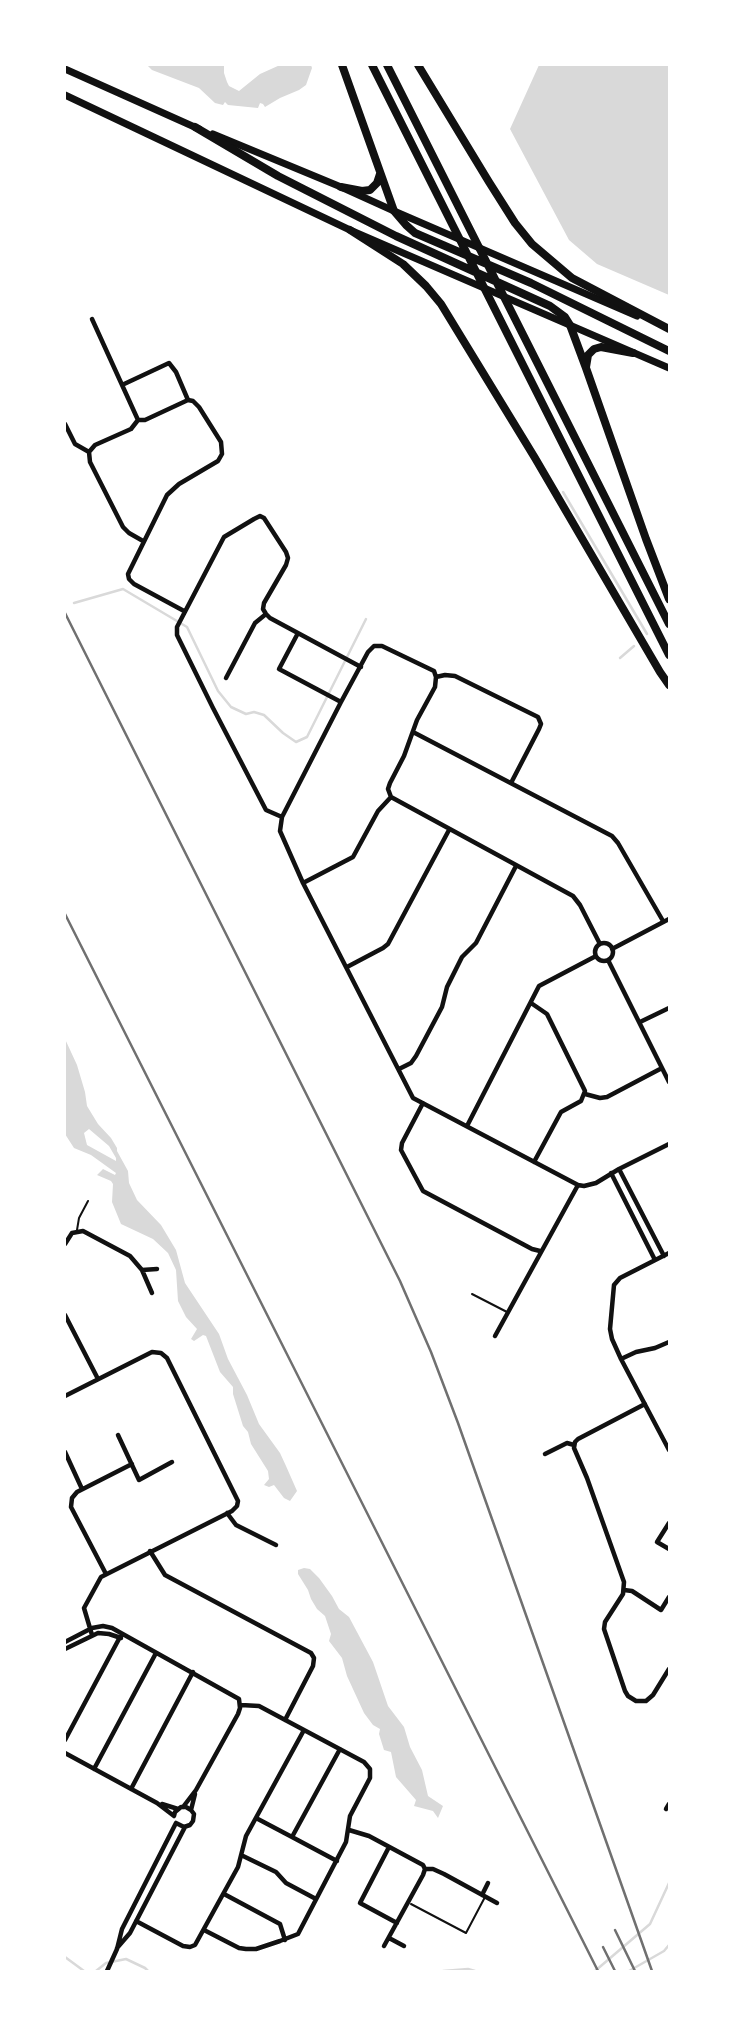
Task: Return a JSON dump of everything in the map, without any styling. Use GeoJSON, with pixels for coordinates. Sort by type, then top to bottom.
{"type":"FeatureCollection","features":[{"type":"Feature","properties":{"kind":"highway"},"geometry":{"type":"LineString","coordinates":[[342,65],[394,211],[415,233],[531,284],[669,351]]}},
{"type":"Feature","properties":{"kind":"highway"},"geometry":{"type":"LineString","coordinates":[[372,65],[669,655]]}},
{"type":"Feature","properties":{"kind":"highway"},"geometry":{"type":"LineString","coordinates":[[387,65],[669,624]]}},
{"type":"Feature","properties":{"kind":"highway"},"geometry":{"type":"LineString","coordinates":[[418,65],[515,223],[532,243],[572,278],[669,330]]}},
{"type":"Feature","properties":{"kind":"highway"},"geometry":{"type":"LineString","coordinates":[[65,69],[669,330]]}},
{"type":"Feature","properties":{"kind":"highway"},"geometry":{"type":"LineString","coordinates":[[65,95],[350,230],[669,368]]}},
{"type":"Feature","properties":{"kind":"highway"},"geometry":{"type":"LineString","coordinates":[[195,127],[278,176],[396,236],[558,310],[570,325],[669,599]]}},
{"type":"Feature","properties":{"kind":"highway"},"geometry":{"type":"LineString","coordinates":[[341,187],[370,190],[377,183],[380,172]]}},
{"type":"Feature","properties":{"kind":"highway"},"geometry":{"type":"LineString","coordinates":[[350,230],[403,264],[441,304],[669,687]]}},
{"type":"Feature","properties":{"kind":"highway"},"geometry":{"type":"LineString","coordinates":[[586,368],[588,355],[594,349],[601,347],[633,353]]}},
{"type":"Feature","properties":{"kind":"street"},"geometry":{"type":"LineString","coordinates":[[92,319],[138,420],[131,429],[95,445],[89,452],[90,462],[123,527],[144,541]]}},
{"type":"Feature","properties":{"kind":"street"},"geometry":{"type":"LineString","coordinates":[[122,385],[169,363],[176,372],[188,400],[198,405],[220,442],[222,454],[218,461],[179,484],[164,500],[129,570],[130,581],[184,611]]}},
{"type":"Feature","properties":{"kind":"street"},"geometry":{"type":"LineString","coordinates":[[138,420],[145,420],[188,400]]}},
{"type":"Feature","properties":{"kind":"street"},"geometry":{"type":"LineString","coordinates":[[65,424],[75,444],[89,452]]}},
{"type":"Feature","properties":{"kind":"street"},"geometry":{"type":"LineString","coordinates":[[282,817],[266,810],[177,635],[181,617],[223,537],[260,516],[268,522],[288,558],[264,603],[266,614],[361,667]]}},
{"type":"Feature","properties":{"kind":"street"},"geometry":{"type":"LineString","coordinates":[[226,678],[255,623],[266,614]]}},
{"type":"Feature","properties":{"kind":"street"},"geometry":{"type":"LineString","coordinates":[[298,633],[279,669],[341,702]]}},
{"type":"Feature","properties":{"kind":"street"},"geometry":{"type":"LineString","coordinates":[[600,944],[575,898],[391,797],[388,789],[390,783],[435,687],[436,677],[434,671],[382,646],[374,646],[341,702],[282,817],[281,836],[413,1098],[578,1185],[596,1183],[619,1168],[669,1144]]}},
{"type":"Feature","properties":{"kind":"street"},"geometry":{"type":"LineString","coordinates":[[436,677],[455,676],[538,717],[540,729],[511,783]]}},
{"type":"Feature","properties":{"kind":"street"},"geometry":{"type":"LineString","coordinates":[[413,732],[612,836],[663,922]]}},
{"type":"Feature","properties":{"kind":"street"},"geometry":{"type":"LineString","coordinates":[[303,883],[353,857],[378,811],[391,797]]}},
{"type":"Feature","properties":{"kind":"street"},"geometry":{"type":"LineString","coordinates":[[346,967],[388,944],[449,830]]}},
{"type":"Feature","properties":{"kind":"street"},"geometry":{"type":"LineString","coordinates":[[399,1069],[411,1063],[416,1056],[442,1007],[447,988],[462,957],[476,943],[516,866]]}},
{"type":"Feature","properties":{"kind":"street"},"geometry":{"type":"LineString","coordinates":[[612,949],[669,919]]}},
{"type":"Feature","properties":{"kind":"street"},"geometry":{"type":"LineString","coordinates":[[600,944],[609,944],[612,949],[613,955],[608,960],[602,961],[596,956],[595,950],[600,944]]}},
{"type":"Feature","properties":{"kind":"street"},"geometry":{"type":"LineString","coordinates":[[467,1126],[539,986],[596,956]]}},
{"type":"Feature","properties":{"kind":"street"},"geometry":{"type":"LineString","coordinates":[[608,960],[669,1082]]}},
{"type":"Feature","properties":{"kind":"street"},"geometry":{"type":"LineString","coordinates":[[531,1003],[543,1009],[549,1017],[584,1087],[581,1101],[561,1112],[534,1162]]}},
{"type":"Feature","properties":{"kind":"street"},"geometry":{"type":"LineString","coordinates":[[640,1023],[669,1008]]}},
{"type":"Feature","properties":{"kind":"street"},"geometry":{"type":"LineString","coordinates":[[584,1094],[607,1097],[662,1068]]}},
{"type":"Feature","properties":{"kind":"street"},"geometry":{"type":"LineString","coordinates":[[423,1103],[401,1150],[419,1186],[429,1195],[540,1251]]}},
{"type":"Feature","properties":{"kind":"street"},"geometry":{"type":"LineString","coordinates":[[619,1168],[666,1255],[620,1278],[614,1285],[610,1329],[621,1359],[669,1450]]}},
{"type":"Feature","properties":{"kind":"street"},"geometry":{"type":"LineString","coordinates":[[611,1173],[655,1261]]}},
{"type":"Feature","properties":{"kind":"street"},"geometry":{"type":"LineString","coordinates":[[495,1336],[578,1185]]}},
{"type":"Feature","properties":{"kind":"street"},"geometry":{"type":"LineString","coordinates":[[65,1244],[77,1231],[86,1232],[130,1256],[142,1270],[152,1293]]}},
{"type":"Feature","properties":{"kind":"street"},"geometry":{"type":"LineString","coordinates":[[142,1270],[157,1269]]}},
{"type":"Feature","properties":{"kind":"street"},"geometry":{"type":"LineString","coordinates":[[65,1315],[99,1379]]}},
{"type":"Feature","properties":{"kind":"street"},"geometry":{"type":"LineString","coordinates":[[621,1359],[669,1342]]}},
{"type":"Feature","properties":{"kind":"street"},"geometry":{"type":"LineString","coordinates":[[65,1396],[152,1352],[160,1352],[165,1356],[237,1498],[237,1506],[227,1513],[99,1580],[85,1608],[92,1635]]}},
{"type":"Feature","properties":{"kind":"street"},"geometry":{"type":"LineString","coordinates":[[645,1404],[578,1439],[574,1445],[624,1582],[624,1590],[605,1622],[604,1629],[626,1694],[640,1702],[649,1700],[669,1669]]}},
{"type":"Feature","properties":{"kind":"street"},"geometry":{"type":"LineString","coordinates":[[118,1435],[139,1480],[172,1462]]}},
{"type":"Feature","properties":{"kind":"street"},"geometry":{"type":"LineString","coordinates":[[545,1454],[567,1443],[574,1445]]}},
{"type":"Feature","properties":{"kind":"street"},"geometry":{"type":"LineString","coordinates":[[65,1452],[82,1489]]}},
{"type":"Feature","properties":{"kind":"street"},"geometry":{"type":"LineString","coordinates":[[106,1574],[71,1507],[71,1502],[73,1495],[82,1489],[132,1464]]}},
{"type":"Feature","properties":{"kind":"street"},"geometry":{"type":"LineString","coordinates":[[65,1491],[73,1495]]}},
{"type":"Feature","properties":{"kind":"street"},"geometry":{"type":"LineString","coordinates":[[227,1513],[236,1525],[276,1545]]}},
{"type":"Feature","properties":{"kind":"street"},"geometry":{"type":"LineString","coordinates":[[669,1522],[657,1542],[669,1549]]}},
{"type":"Feature","properties":{"kind":"street"},"geometry":{"type":"LineString","coordinates":[[150,1551],[165,1575],[311,1653],[314,1658],[313,1667],[285,1720]]}},
{"type":"Feature","properties":{"kind":"street"},"geometry":{"type":"LineString","coordinates":[[624,1590],[632,1591],[661,1610],[669,1597]]}},
{"type":"Feature","properties":{"kind":"street"},"geometry":{"type":"LineString","coordinates":[[65,1642],[90,1629],[103,1626],[112,1628],[239,1699],[238,1714],[196,1790],[174,1816]]}},
{"type":"Feature","properties":{"kind":"street"},"geometry":{"type":"LineString","coordinates":[[65,1649],[92,1635],[105,1633],[132,1640]]}},
{"type":"Feature","properties":{"kind":"street"},"geometry":{"type":"LineString","coordinates":[[65,1740],[120,1637]]}},
{"type":"Feature","properties":{"kind":"street"},"geometry":{"type":"LineString","coordinates":[[94,1769],[156,1653]]}},
{"type":"Feature","properties":{"kind":"street"},"geometry":{"type":"LineString","coordinates":[[131,1789],[193,1672]]}},
{"type":"Feature","properties":{"kind":"street"},"geometry":{"type":"LineString","coordinates":[[204,1930],[246,1950],[298,1934],[346,1842],[349,1816],[371,1773],[365,1762],[256,1704],[240,1705]]}},
{"type":"Feature","properties":{"kind":"street"},"geometry":{"type":"LineString","coordinates":[[136,1922],[186,1947],[195,1945],[238,1867],[246,1836],[304,1730]]}},
{"type":"Feature","properties":{"kind":"street"},"geometry":{"type":"LineString","coordinates":[[292,1837],[340,1749]]}},
{"type":"Feature","properties":{"kind":"street"},"geometry":{"type":"LineString","coordinates":[[65,1753],[157,1803],[174,1816],[176,1823],[122,1928],[117,1949],[107,1971]]}},
{"type":"Feature","properties":{"kind":"street"},"geometry":{"type":"LineString","coordinates":[[117,1949],[130,1933],[186,1827],[193,1821],[194,1814],[191,1810],[196,1790]]}},
{"type":"Feature","properties":{"kind":"street"},"geometry":{"type":"LineString","coordinates":[[157,1803],[191,1810]]}},
{"type":"Feature","properties":{"kind":"street"},"geometry":{"type":"LineString","coordinates":[[256,1818],[337,1861]]}},
{"type":"Feature","properties":{"kind":"street"},"geometry":{"type":"LineString","coordinates":[[176,1823],[186,1827]]}},
{"type":"Feature","properties":{"kind":"street"},"geometry":{"type":"LineString","coordinates":[[348,1830],[365,1834],[423,1865],[425,1869]]}},
{"type":"Feature","properties":{"kind":"street"},"geometry":{"type":"LineString","coordinates":[[389,1847],[360,1903],[397,1923]]}},
{"type":"Feature","properties":{"kind":"street"},"geometry":{"type":"LineString","coordinates":[[241,1855],[276,1872],[286,1883],[316,1899]]}},
{"type":"Feature","properties":{"kind":"street"},"geometry":{"type":"LineString","coordinates":[[425,1869],[433,1869],[498,1903]]}},
{"type":"Feature","properties":{"kind":"street"},"geometry":{"type":"LineString","coordinates":[[384,1946],[425,1869]]}},
{"type":"Feature","properties":{"kind":"street"},"geometry":{"type":"LineString","coordinates":[[484,1896],[488,1883]]}},
{"type":"Feature","properties":{"kind":"street"},"geometry":{"type":"LineString","coordinates":[[224,1894],[280,1924],[285,1940]]}},
{"type":"Feature","properties":{"kind":"street"},"geometry":{"type":"LineString","coordinates":[[389,1938],[404,1946]]}},
{"type":"Feature","properties":{"kind":"lane"},"geometry":{"type":"LineString","coordinates":[[77,1231],[79,1218],[88,1201]]}},
{"type":"Feature","properties":{"kind":"lane"},"geometry":{"type":"LineString","coordinates":[[472,1294],[508,1313]]}},
{"type":"Feature","properties":{"kind":"lane"},"geometry":{"type":"LineString","coordinates":[[408,1902],[466,1933],[484,1896]]}},
{"type":"Feature","properties":{"kind":"shaded area"},"geometry":{"type":"Polygon","coordinates":[[[147,65],[224,65],[229,86],[239,91],[260,74],[280,65],[311,65],[312,68],[306,85],[265,107],[260,103],[258,108],[228,105],[225,102],[223,105],[215,103],[199,88],[152,70],[147,65]]]}},
{"type":"Feature","properties":{"kind":"shaded area"},"geometry":{"type":"Polygon","coordinates":[[[539,65],[669,65],[669,295],[597,264],[569,240],[510,129],[539,65]]]}},
{"type":"Feature","properties":{"kind":"shaded area"},"geometry":{"type":"Polygon","coordinates":[[[65,1039],[77,1065],[87,1106],[117,1148],[137,1200],[161,1225],[176,1250],[185,1283],[219,1334],[259,1424],[280,1453],[297,1491],[290,1501],[284,1498],[274,1485],[264,1485],[269,1479],[268,1471],[251,1444],[248,1432],[243,1426],[233,1387],[220,1372],[206,1336],[194,1341],[191,1339],[197,1329],[186,1317],[178,1301],[176,1270],[168,1253],[153,1239],[121,1224],[112,1202],[113,1184],[97,1175],[103,1169],[115,1175],[116,1173],[91,1155],[74,1148],[65,1134],[65,1039]],[[89,1129],[84,1133],[87,1145],[116,1161],[109,1146],[89,1129]]]}},
{"type":"Feature","properties":{"kind":"shaded area"},"geometry":{"type":"Polygon","coordinates":[[[310,1569],[319,1578],[339,1609],[349,1617],[373,1662],[388,1706],[404,1727],[410,1747],[422,1770],[428,1796],[443,1806],[438,1818],[433,1811],[414,1806],[416,1800],[396,1777],[391,1752],[384,1750],[380,1729],[373,1725],[364,1713],[342,1658],[329,1641],[331,1634],[325,1616],[317,1609],[298,1574],[298,1570],[310,1569]]]}},
{"type":"Feature","properties":{"kind":"waterway"},"geometry":{"type":"LineString","coordinates":[[563,492],[647,634]]}},
{"type":"Feature","properties":{"kind":"waterway"},"geometry":{"type":"LineString","coordinates":[[74,603],[123,589],[187,627],[218,691],[231,707],[246,714],[254,712],[264,715],[296,742],[307,737],[366,619]]}},
{"type":"Feature","properties":{"kind":"waterway"},"geometry":{"type":"LineString","coordinates":[[620,658],[634,646]]}},
{"type":"Feature","properties":{"kind":"waterway"},"geometry":{"type":"LineString","coordinates":[[595,1971],[650,1924],[669,1883]]}},
{"type":"Feature","properties":{"kind":"waterway"},"geometry":{"type":"LineString","coordinates":[[629,1971],[664,1951],[669,1945]]}},
{"type":"Feature","properties":{"kind":"waterway"},"geometry":{"type":"LineString","coordinates":[[65,1957],[84,1971]]}},
{"type":"Feature","properties":{"kind":"waterway"},"geometry":{"type":"LineString","coordinates":[[96,1971],[106,1963],[126,1959],[148,1971]]}},
{"type":"Feature","properties":{"kind":"waterway"},"geometry":{"type":"LineString","coordinates":[[443,1971],[475,1971]]}},
{"type":"Feature","properties":{"kind":"railway"},"geometry":{"type":"LineString","coordinates":[[65,613],[400,1281],[431,1352],[652,1971]]}},
{"type":"Feature","properties":{"kind":"railway"},"geometry":{"type":"LineString","coordinates":[[65,914],[598,1971]]}},
{"type":"Feature","properties":{"kind":"railway"},"geometry":{"type":"LineString","coordinates":[[615,1930],[635,1971]]}},
{"type":"Feature","properties":{"kind":"railway"},"geometry":{"type":"LineString","coordinates":[[603,1947],[615,1971]]}}]}
